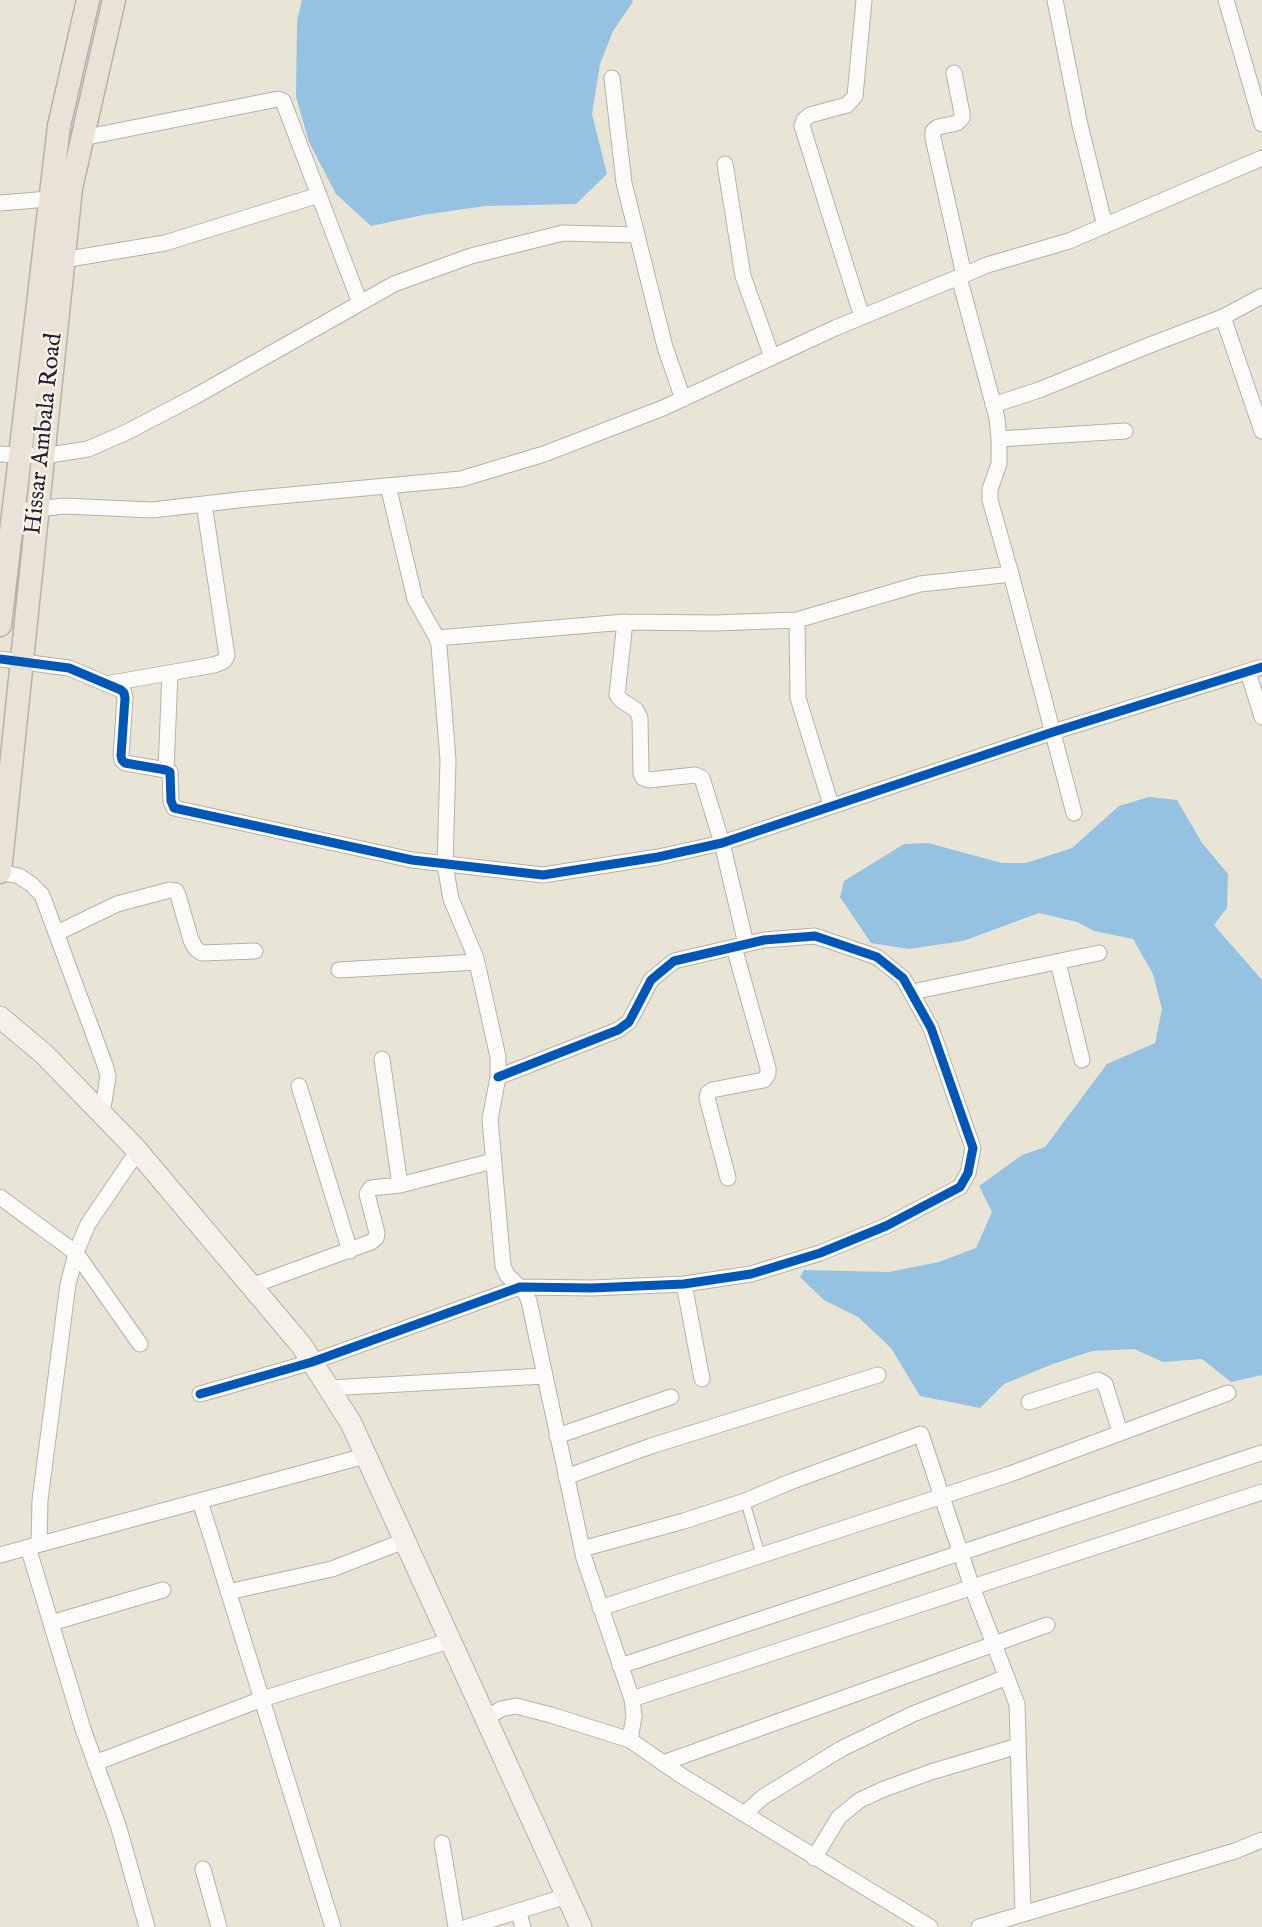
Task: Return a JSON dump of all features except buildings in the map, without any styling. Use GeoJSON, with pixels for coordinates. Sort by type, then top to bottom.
{"type":"FeatureCollection","features":[{"type":"Feature","properties":{"kind":"main road","name":"Hissar Ambala Road"},"geometry":{"type":"LineString","coordinates":[[0,872],[11,660],[29,592],[63,260],[59,126],[88,0]]}},
{"type":"Feature","properties":{"kind":"main road","name":"Hissar Ambala Road"},"geometry":{"type":"LineString","coordinates":[[0,625],[13,512],[10,454],[60,198],[82,138],[114,0]]}},
{"type":"Feature","properties":{"kind":"street"},"geometry":{"type":"LineString","coordinates":[[862,317],[802,126],[804,120],[810,115],[847,105],[855,96],[864,0]]}},
{"type":"Feature","properties":{"kind":"street"},"geometry":{"type":"LineString","coordinates":[[1055,0],[1080,125],[1105,226]]}},
{"type":"Feature","properties":{"kind":"street"},"geometry":{"type":"LineString","coordinates":[[1226,0],[1262,124]]}},
{"type":"Feature","properties":{"kind":"street"},"geometry":{"type":"LineString","coordinates":[[954,73],[963,113],[962,118],[957,123],[938,127],[933,131],[933,138],[962,276],[997,418],[999,464],[990,489],[990,500],[1074,813]]}},
{"type":"Feature","properties":{"kind":"street"},"geometry":{"type":"LineString","coordinates":[[612,78],[624,183],[665,347],[683,399]]}},
{"type":"Feature","properties":{"kind":"street"},"geometry":{"type":"LineString","coordinates":[[82,138],[278,99],[285,105],[360,303]]}},
{"type":"Feature","properties":{"kind":"street"},"geometry":{"type":"LineString","coordinates":[[13,512],[64,506],[152,510],[461,479],[544,454],[683,399],[862,317],[987,265],[1069,241],[1262,158]]}},
{"type":"Feature","properties":{"kind":"street"},"geometry":{"type":"LineString","coordinates":[[724,164],[743,276],[772,357]]}},
{"type":"Feature","properties":{"kind":"street"},"geometry":{"type":"LineString","coordinates":[[63,260],[165,243],[319,195]]}},
{"type":"Feature","properties":{"kind":"street"},"geometry":{"type":"LineString","coordinates":[[0,202],[60,198]]}},
{"type":"Feature","properties":{"kind":"street"},"geometry":{"type":"LineString","coordinates":[[10,454],[43,456],[88,448],[127,432],[214,386],[394,284],[471,256],[563,233],[637,235]]}},
{"type":"Feature","properties":{"kind":"street"},"geometry":{"type":"LineString","coordinates":[[993,405],[1039,390],[1224,317],[1262,296]]}},
{"type":"Feature","properties":{"kind":"street"},"geometry":{"type":"LineString","coordinates":[[1224,317],[1262,431]]}},
{"type":"Feature","properties":{"kind":"street"},"geometry":{"type":"LineString","coordinates":[[999,439],[1125,431]]}},
{"type":"Feature","properties":{"kind":"street"},"geometry":{"type":"LineString","coordinates":[[388,486],[415,599],[436,638],[448,760],[445,865],[451,899],[477,962],[496,1042],[498,1077],[490,1119],[503,1266],[507,1275],[525,1292],[529,1301],[582,1549],[632,1699],[634,1716],[630,1740]]}},
{"type":"Feature","properties":{"kind":"street"},"geometry":{"type":"LineString","coordinates":[[103,684],[214,665],[224,661],[227,657],[204,504]]}},
{"type":"Feature","properties":{"kind":"street"},"geometry":{"type":"LineString","coordinates":[[436,638],[625,622],[715,623],[797,620],[920,584],[1011,574]]}},
{"type":"Feature","properties":{"kind":"street"},"geometry":{"type":"LineString","coordinates":[[2,596],[29,592]]}},
{"type":"Feature","properties":{"kind":"street"},"geometry":{"type":"LineString","coordinates":[[797,620],[798,698],[831,805]]}},
{"type":"Feature","properties":{"kind":"street"},"geometry":{"type":"LineString","coordinates":[[625,622],[617,695],[639,714],[641,773],[643,778],[649,780],[695,775],[702,778],[722,843],[740,946],[768,1068],[768,1074],[764,1080],[712,1090],[708,1093],[707,1098],[728,1178]]}},
{"type":"Feature","properties":{"kind":"street"},"geometry":{"type":"LineString","coordinates":[[11,660],[69,668],[121,690],[124,693],[122,760],[125,763],[170,772],[171,801],[174,807],[412,860],[543,875],[658,857],[722,843],[1053,732],[1255,670],[1262,717]]}},
{"type":"Feature","properties":{"kind":"street"},"geometry":{"type":"LineString","coordinates":[[166,770],[170,673]]}},
{"type":"Feature","properties":{"kind":"street"},"geometry":{"type":"LineString","coordinates":[[0,872],[19,876],[32,884],[42,895],[105,1065],[108,1076],[102,1114]]}},
{"type":"Feature","properties":{"kind":"street"},"geometry":{"type":"LineString","coordinates":[[57,933],[117,904],[170,890],[176,891],[190,940],[196,949],[202,953],[255,951]]}},
{"type":"Feature","properties":{"kind":"street"},"geometry":{"type":"LineString","coordinates":[[200,1394],[312,1362],[520,1287],[592,1288],[684,1284],[752,1274],[820,1253],[886,1226],[960,1187],[968,1173],[972,1149],[930,1028],[903,978],[877,957],[815,936],[764,940],[675,961],[651,980],[629,1022],[618,1030],[498,1077]]}},
{"type":"Feature","properties":{"kind":"street"},"geometry":{"type":"LineString","coordinates":[[912,992],[1099,953]]}},
{"type":"Feature","properties":{"kind":"street"},"geometry":{"type":"LineString","coordinates":[[339,970],[477,962]]}},
{"type":"Feature","properties":{"kind":"street"},"geometry":{"type":"LineString","coordinates":[[1058,962],[1082,1060]]}},
{"type":"Feature","properties":{"kind":"street"},"geometry":{"type":"LineString","coordinates":[[0,1017],[45,1055],[137,1152],[302,1346],[329,1388],[351,1423],[581,1927]]}},
{"type":"Feature","properties":{"kind":"street"},"geometry":{"type":"LineString","coordinates":[[382,1059],[400,1185]]}},
{"type":"Feature","properties":{"kind":"street"},"geometry":{"type":"LineString","coordinates":[[299,1086],[350,1251]]}},
{"type":"Feature","properties":{"kind":"street"},"geometry":{"type":"LineString","coordinates":[[137,1152],[88,1224],[76,1254],[68,1284],[34,1546],[51,1623],[83,1729],[118,1825],[147,1927]]}},
{"type":"Feature","properties":{"kind":"street"},"geometry":{"type":"LineString","coordinates":[[251,1287],[350,1251],[376,1238],[377,1233],[367,1194],[371,1188],[400,1185],[493,1161]]}},
{"type":"Feature","properties":{"kind":"street"},"geometry":{"type":"LineString","coordinates":[[0,1197],[76,1254],[140,1344]]}},
{"type":"Feature","properties":{"kind":"street"},"geometry":{"type":"LineString","coordinates":[[684,1284],[702,1379]]}},
{"type":"Feature","properties":{"kind":"street"},"geometry":{"type":"LineString","coordinates":[[566,1477],[651,1446],[878,1375]]}},
{"type":"Feature","properties":{"kind":"street"},"geometry":{"type":"LineString","coordinates":[[329,1388],[544,1376]]}},
{"type":"Feature","properties":{"kind":"street"},"geometry":{"type":"LineString","coordinates":[[1029,1402],[1098,1380],[1105,1384],[1120,1432]]}},
{"type":"Feature","properties":{"kind":"street"},"geometry":{"type":"LineString","coordinates":[[600,1608],[1010,1474],[1228,1392]]}},
{"type":"Feature","properties":{"kind":"street"},"geometry":{"type":"LineString","coordinates":[[557,1436],[671,1397]]}},
{"type":"Feature","properties":{"kind":"street"},"geometry":{"type":"LineString","coordinates":[[582,1549],[684,1521],[745,1501],[921,1434],[972,1587],[1017,1704],[1023,1914]]}},
{"type":"Feature","properties":{"kind":"street"},"geometry":{"type":"LineString","coordinates":[[620,1666],[1261,1454]]}},
{"type":"Feature","properties":{"kind":"street"},"geometry":{"type":"LineString","coordinates":[[0,1555],[365,1456]]}},
{"type":"Feature","properties":{"kind":"street"},"geometry":{"type":"LineString","coordinates":[[632,1699],[1262,1492]]}},
{"type":"Feature","properties":{"kind":"street"},"geometry":{"type":"LineString","coordinates":[[200,1501],[333,1927]]}},
{"type":"Feature","properties":{"kind":"street"},"geometry":{"type":"LineString","coordinates":[[228,1592],[332,1569],[404,1541]]}},
{"type":"Feature","properties":{"kind":"street"},"geometry":{"type":"LineString","coordinates":[[51,1623],[163,1590]]}},
{"type":"Feature","properties":{"kind":"street"},"geometry":{"type":"LineString","coordinates":[[663,1762],[1047,1625]]}},
{"type":"Feature","properties":{"kind":"street"},"geometry":{"type":"LineString","coordinates":[[95,1763],[262,1699],[450,1641]]}},
{"type":"Feature","properties":{"kind":"street"},"geometry":{"type":"LineString","coordinates":[[744,1814],[763,1797],[842,1749],[913,1714],[1007,1677]]}},
{"type":"Feature","properties":{"kind":"street"},"geometry":{"type":"LineString","coordinates":[[485,1719],[501,1709],[516,1706],[630,1740],[814,1858],[930,1927]]}},
{"type":"Feature","properties":{"kind":"street"},"geometry":{"type":"LineString","coordinates":[[814,1858],[839,1816],[860,1800],[931,1772],[1018,1746]]}},
{"type":"Feature","properties":{"kind":"street"},"geometry":{"type":"LineString","coordinates":[[979,1927],[1234,1851],[1262,1840]]}},
{"type":"Feature","properties":{"kind":"street"},"geometry":{"type":"LineString","coordinates":[[442,1843],[456,1927]]}},
{"type":"Feature","properties":{"kind":"street"},"geometry":{"type":"LineString","coordinates":[[203,1869],[219,1927]]}},
{"type":"Feature","properties":{"kind":"street"},"geometry":{"type":"LineString","coordinates":[[467,1927],[567,1896]]}},
{"type":"Feature","properties":{"kind":"street"},"geometry":{"type":"LineString","coordinates":[[518,1911],[522,1927]]}},
{"type":"Feature","properties":{"kind":"lane"},"geometry":{"type":"LineString","coordinates":[[745,1501],[761,1556]]}},
{"type":"Feature","properties":{"kind":"water"},"geometry":{"type":"Polygon","coordinates":[[[302,0],[632,0],[633,2],[613,31],[600,64],[592,114],[607,174],[576,204],[485,206],[423,215],[371,226],[336,194],[309,142],[296,97],[297,21],[302,0]]]}},
{"type":"Feature","properties":{"kind":"water"},"geometry":{"type":"Polygon","coordinates":[[[1149,797],[1177,800],[1202,843],[1228,874],[1227,908],[1214,925],[1262,980],[1262,1375],[1231,1382],[1202,1359],[1163,1362],[1134,1349],[1092,1351],[1004,1384],[980,1408],[920,1396],[891,1348],[858,1317],[824,1300],[800,1277],[804,1270],[889,1272],[939,1262],[976,1248],[992,1212],[979,1186],[1022,1155],[1045,1147],[1107,1064],[1155,1043],[1162,1009],[1153,974],[1133,939],[1094,931],[1077,922],[1039,913],[963,941],[909,949],[871,943],[840,897],[844,881],[904,844],[928,843],[1002,863],[1026,863],[1072,848],[1119,806],[1149,797]]]}},
{"type":"Feature","properties":{"kind":"cycle path"},"geometry":{"type":"LineString","coordinates":[[0,659],[69,668],[121,690],[125,698],[122,760],[125,763],[170,772],[171,801],[174,808],[412,860],[543,875],[658,857],[722,843],[1053,732],[1262,667]]}},
{"type":"Feature","properties":{"kind":"cycle path"},"geometry":{"type":"LineString","coordinates":[[200,1394],[312,1362],[520,1287],[592,1288],[684,1284],[751,1274],[820,1253],[886,1226],[960,1187],[968,1173],[973,1148],[931,1028],[903,978],[877,957],[815,936],[764,940],[674,961],[651,980],[629,1022],[618,1030],[498,1077]]}}]}
